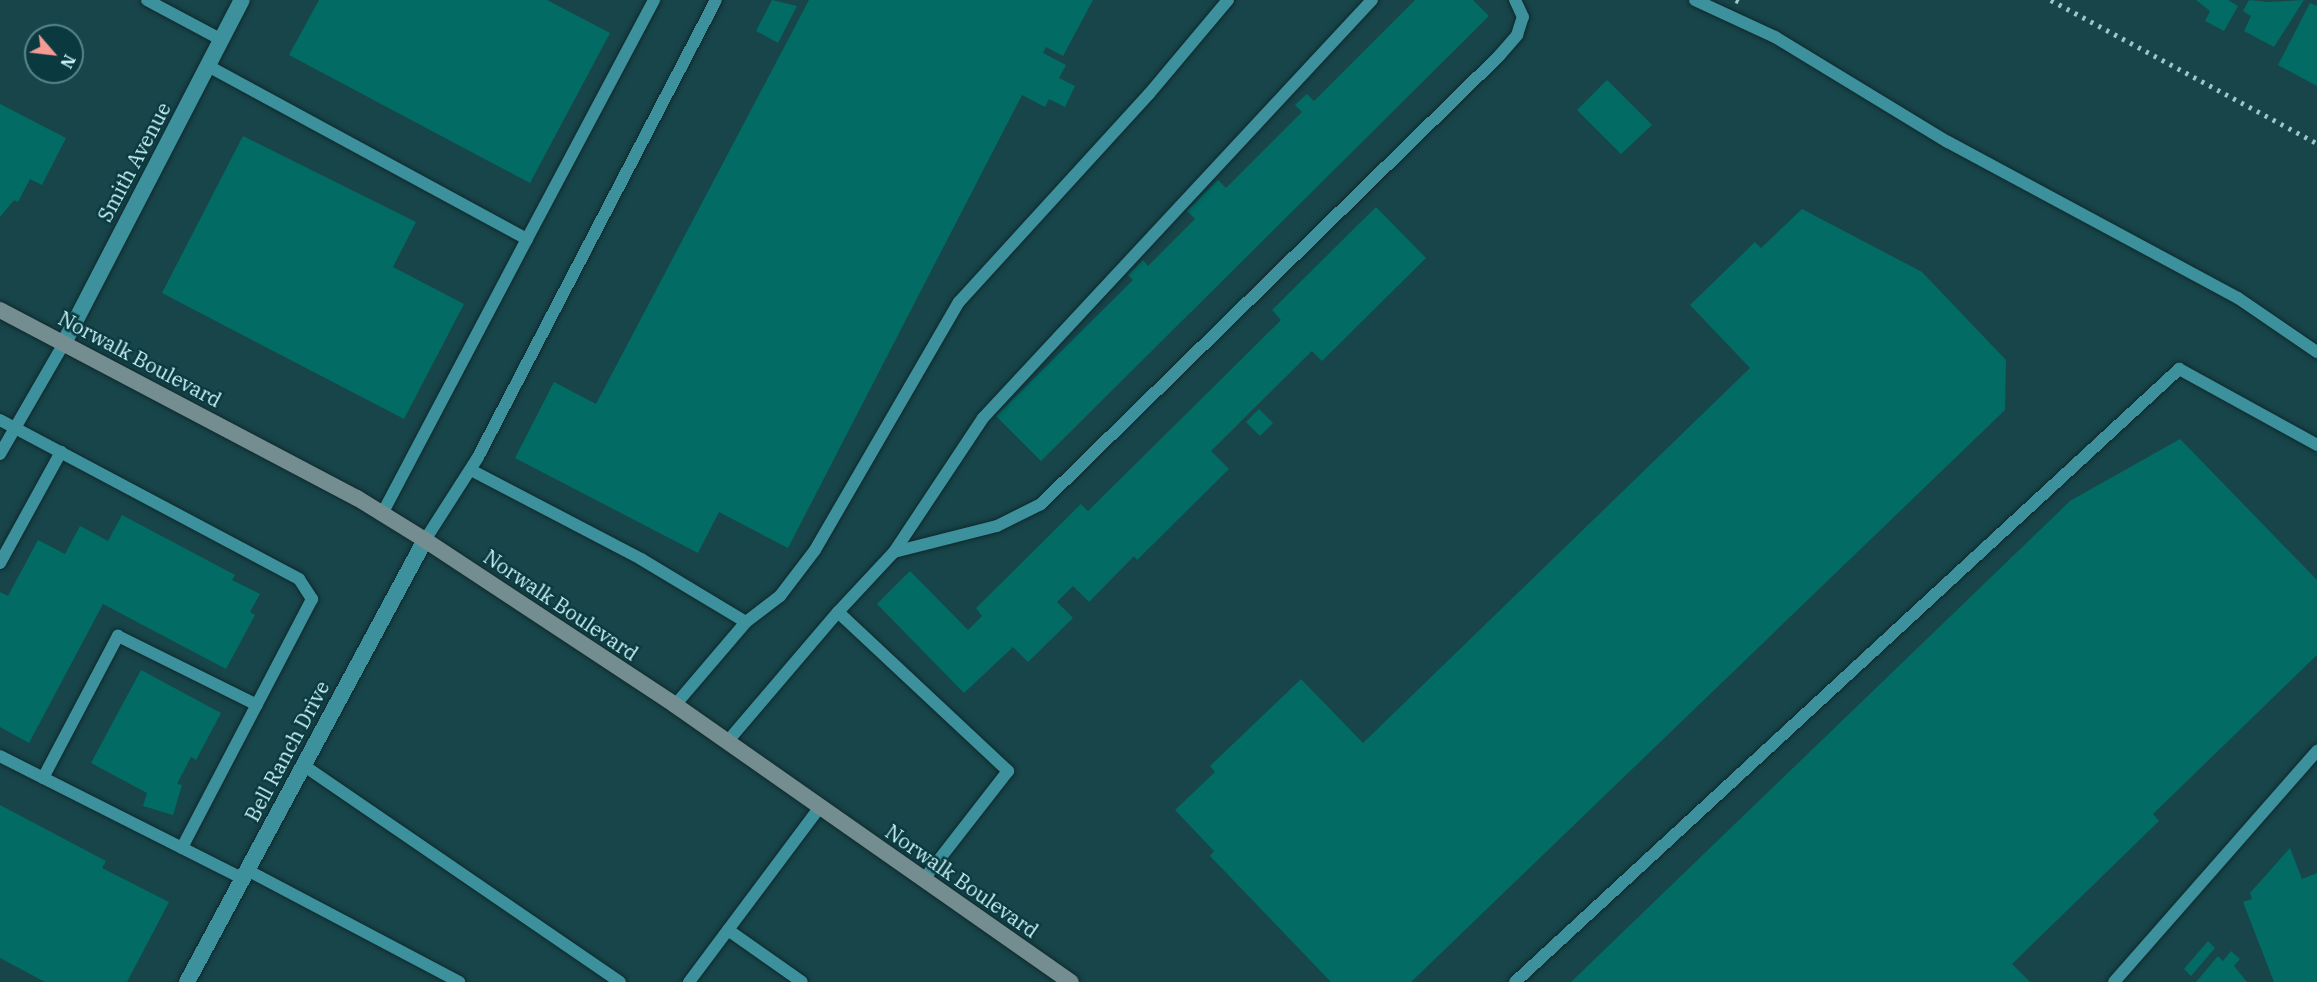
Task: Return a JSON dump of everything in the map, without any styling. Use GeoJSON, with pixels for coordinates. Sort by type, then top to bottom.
{"type":"FeatureCollection","features":[{"type":"Feature","properties":{"kind":"main road","name":"Norwalk Boulevard"},"geometry":{"type":"LineString","coordinates":[[0,310],[382,514],[425,540],[675,705],[1071,982]]}},
{"type":"Feature","properties":{"kind":"street","name":"Smith Avenue"},"geometry":{"type":"LineString","coordinates":[[64,343],[242,0]]}},
{"type":"Feature","properties":{"kind":"street","name":"Bell Ranch Drive"},"geometry":{"type":"LineString","coordinates":[[187,982],[425,540]]}},
{"type":"Feature","properties":{"kind":"lane"},"geometry":{"type":"LineString","coordinates":[[147,0],[222,40]]}},
{"type":"Feature","properties":{"kind":"lane"},"geometry":{"type":"LineString","coordinates":[[382,514],[654,0]]}},
{"type":"Feature","properties":{"kind":"lane"},"geometry":{"type":"LineString","coordinates":[[425,540],[471,470],[716,0]]}},
{"type":"Feature","properties":{"kind":"lane"},"geometry":{"type":"LineString","coordinates":[[675,705],[746,621],[780,596],[815,550],[959,302],[1149,94],[1228,0]]}},
{"type":"Feature","properties":{"kind":"lane"},"geometry":{"type":"LineString","coordinates":[[728,742],[838,612],[894,552],[982,418],[1372,0]]}},
{"type":"Feature","properties":{"kind":"lane"},"geometry":{"type":"LineString","coordinates":[[894,552],[997,526],[1041,504],[1499,56],[1517,35],[1522,17],[1515,0]]}},
{"type":"Feature","properties":{"kind":"lane"},"geometry":{"type":"LineString","coordinates":[[1695,0],[1775,38],[1948,142],[2238,298],[2317,352]]}},
{"type":"Feature","properties":{"kind":"lane"},"geometry":{"type":"LineString","coordinates":[[208,66],[527,239]]}},
{"type":"Feature","properties":{"kind":"lane"},"geometry":{"type":"LineString","coordinates":[[0,454],[64,343]]}},
{"type":"Feature","properties":{"kind":"lane"},"geometry":{"type":"LineString","coordinates":[[1515,982],[2179,369],[2317,445]]}},
{"type":"Feature","properties":{"kind":"lane"},"geometry":{"type":"LineString","coordinates":[[0,420],[299,579],[312,599],[182,848]]}},
{"type":"Feature","properties":{"kind":"lane"},"geometry":{"type":"LineString","coordinates":[[0,563],[61,452]]}},
{"type":"Feature","properties":{"kind":"lane"},"geometry":{"type":"LineString","coordinates":[[471,470],[641,559],[746,621]]}},
{"type":"Feature","properties":{"kind":"lane"},"geometry":{"type":"LineString","coordinates":[[838,612],[1008,771],[924,879]]}},
{"type":"Feature","properties":{"kind":"lane"},"geometry":{"type":"LineString","coordinates":[[43,778],[118,636],[257,705]]}},
{"type":"Feature","properties":{"kind":"lane"},"geometry":{"type":"LineString","coordinates":[[2114,982],[2317,751]]}},
{"type":"Feature","properties":{"kind":"lane"},"geometry":{"type":"LineString","coordinates":[[0,756],[182,848],[245,874],[459,982]]}},
{"type":"Feature","properties":{"kind":"lane"},"geometry":{"type":"LineString","coordinates":[[303,765],[620,982]]}},
{"type":"Feature","properties":{"kind":"lane"},"geometry":{"type":"LineString","coordinates":[[689,982],[820,807]]}},
{"type":"Feature","properties":{"kind":"lane"},"geometry":{"type":"LineString","coordinates":[[728,930],[802,982]]}},
{"type":"Feature","properties":{"kind":"building"},"geometry":{"type":"Polygon","coordinates":[[[319,0],[547,0],[610,33],[530,183],[289,55],[319,0]]]}},
{"type":"Feature","properties":{"kind":"building"},"geometry":{"type":"Polygon","coordinates":[[[772,0],[797,6],[778,43],[756,31],[772,0]]]}},
{"type":"Feature","properties":{"kind":"building"},"geometry":{"type":"Polygon","coordinates":[[[809,0],[1093,0],[1063,56],[1046,47],[1043,53],[1066,65],[1059,78],[1075,86],[1065,107],[1049,99],[1045,107],[1022,95],[788,548],[719,512],[698,553],[515,458],[554,382],[596,404],[809,0]]]}},
{"type":"Feature","properties":{"kind":"building"},"geometry":{"type":"Polygon","coordinates":[[[1415,0],[1473,0],[1489,16],[1041,461],[996,416],[1133,280],[1128,275],[1143,260],[1148,266],[1195,219],[1187,211],[1218,180],[1226,188],[1302,112],[1295,105],[1307,94],[1314,101],[1415,0]]]}},
{"type":"Feature","properties":{"kind":"building"},"geometry":{"type":"Polygon","coordinates":[[[2196,0],[2228,0],[2238,6],[2224,31],[2205,21],[2210,11],[2196,0]]]}},
{"type":"Feature","properties":{"kind":"building"},"geometry":{"type":"Polygon","coordinates":[[[2249,0],[2268,2],[2304,0],[2274,47],[2244,31],[2251,16],[2243,11],[2249,0]]]}},
{"type":"Feature","properties":{"kind":"building"},"geometry":{"type":"Polygon","coordinates":[[[2310,3],[2317,6],[2317,86],[2278,65],[2310,3]]]}},
{"type":"Feature","properties":{"kind":"building"},"geometry":{"type":"Polygon","coordinates":[[[1607,80],[1652,125],[1621,154],[1577,110],[1607,80]]]}},
{"type":"Feature","properties":{"kind":"building"},"geometry":{"type":"Polygon","coordinates":[[[0,104],[66,138],[42,185],[30,179],[18,202],[14,200],[0,217],[0,104]]]}},
{"type":"Feature","properties":{"kind":"building"},"geometry":{"type":"Polygon","coordinates":[[[243,136],[416,222],[393,267],[464,304],[404,419],[162,293],[243,136]]]}},
{"type":"Feature","properties":{"kind":"building"},"geometry":{"type":"Polygon","coordinates":[[[1376,207],[1426,258],[1322,361],[1312,351],[1211,451],[1229,469],[1137,560],[1134,556],[1089,602],[1073,586],[1057,602],[1073,618],[1028,662],[1013,647],[964,693],[877,604],[910,571],[968,630],[982,616],[976,608],[1081,504],[1088,511],[1281,320],[1272,310],[1376,207]]]}},
{"type":"Feature","properties":{"kind":"building"},"geometry":{"type":"Polygon","coordinates":[[[1802,209],[1922,272],[2006,360],[2005,410],[1411,982],[1331,982],[1210,856],[1214,851],[1175,810],[1215,772],[1210,766],[1301,679],[1363,743],[1750,368],[1690,305],[1755,242],[1761,248],[1802,209]]]}},
{"type":"Feature","properties":{"kind":"building"},"geometry":{"type":"Polygon","coordinates":[[[1259,409],[1273,423],[1260,436],[1246,422],[1259,409]]]}},
{"type":"Feature","properties":{"kind":"building"},"geometry":{"type":"Polygon","coordinates":[[[2180,439],[2317,580],[2317,655],[2153,814],[2159,821],[2012,964],[2030,982],[1571,982],[2070,501],[2180,439]]]}},
{"type":"Feature","properties":{"kind":"building"},"geometry":{"type":"Polygon","coordinates":[[[122,515],[235,575],[232,580],[260,594],[250,612],[255,615],[226,669],[103,604],[29,743],[0,727],[0,592],[8,596],[38,540],[65,554],[80,526],[108,541],[122,515]]]}},
{"type":"Feature","properties":{"kind":"building"},"geometry":{"type":"Polygon","coordinates":[[[141,670],[221,713],[196,760],[191,757],[177,784],[182,785],[173,815],[143,806],[147,793],[91,763],[141,670]]]}},
{"type":"Feature","properties":{"kind":"building"},"geometry":{"type":"Polygon","coordinates":[[[0,805],[106,861],[102,868],[169,902],[127,982],[45,982],[0,958],[0,805]]]}},
{"type":"Feature","properties":{"kind":"building"},"geometry":{"type":"Polygon","coordinates":[[[2290,848],[2302,879],[2317,873],[2317,982],[2274,982],[2243,902],[2252,899],[2250,893],[2290,848]]]}},
{"type":"Feature","properties":{"kind":"building"},"geometry":{"type":"Polygon","coordinates":[[[2208,941],[2215,948],[2191,976],[2184,969],[2208,941]]]}},
{"type":"Feature","properties":{"kind":"building"},"geometry":{"type":"Polygon","coordinates":[[[2231,951],[2240,959],[2234,966],[2247,982],[2196,982],[2218,956],[2223,961],[2231,951]]]}},
{"type":"Feature","properties":{"kind":"railway"},"geometry":{"type":"LineString","coordinates":[[1736,0],[1740,2]]}},
{"type":"Feature","properties":{"kind":"railway"},"geometry":{"type":"LineString","coordinates":[[2051,0],[2317,143]]}}]}
